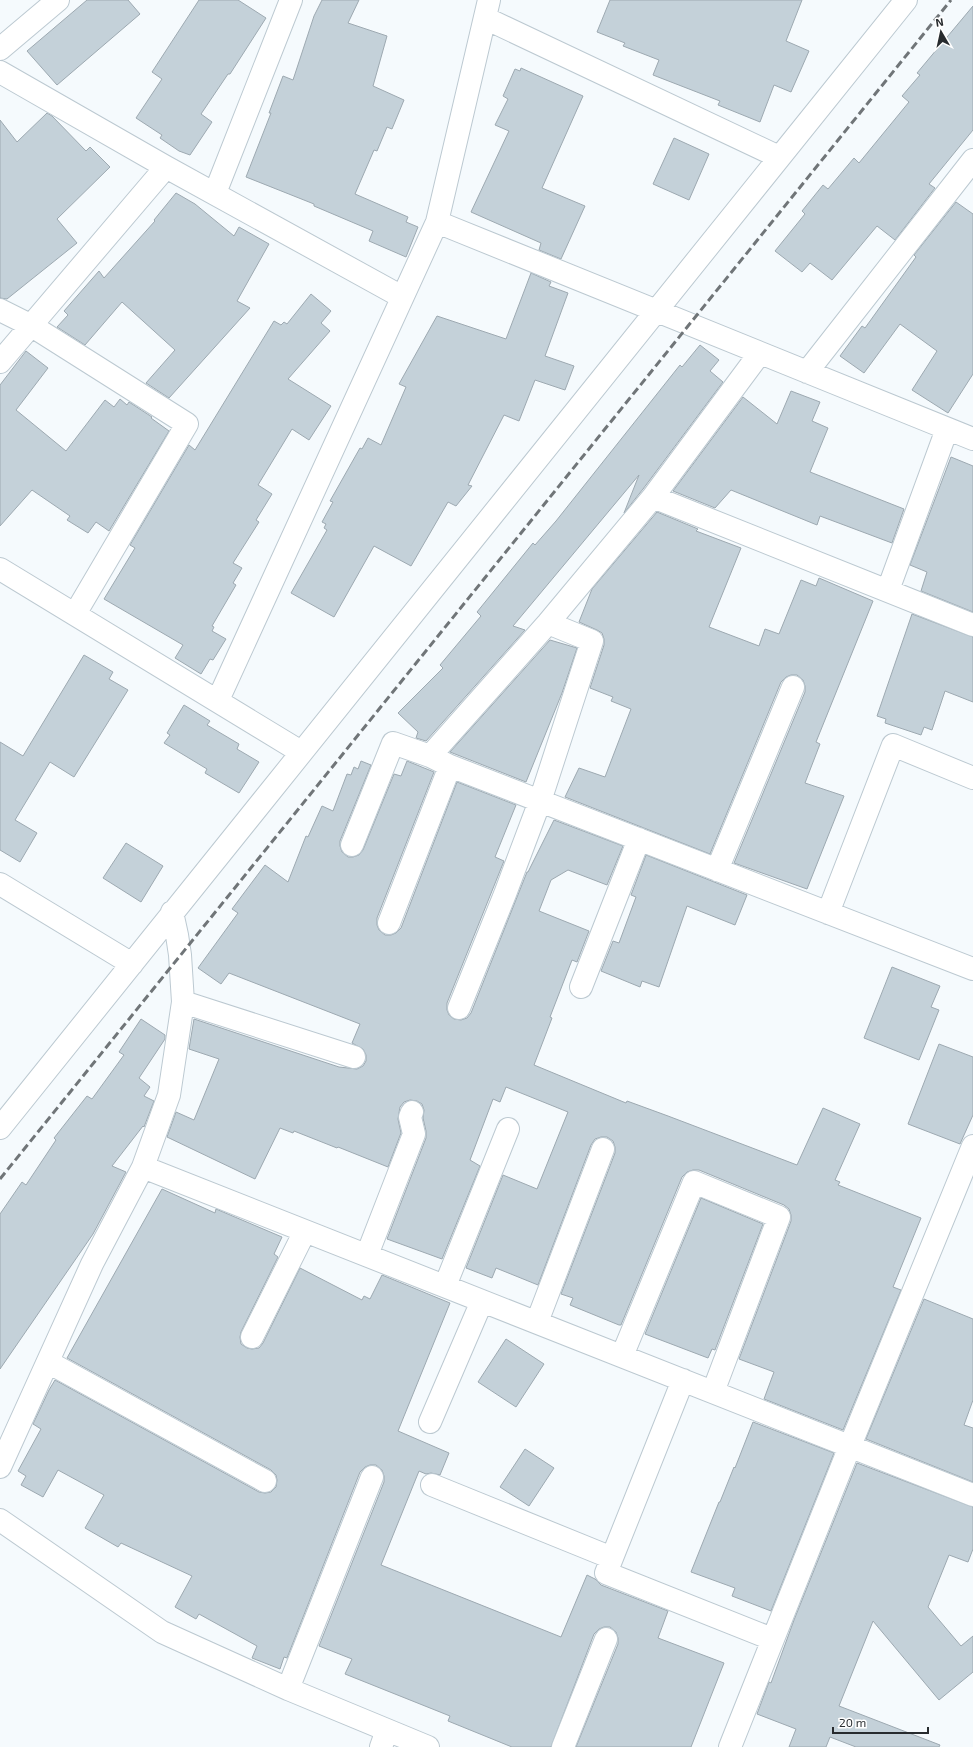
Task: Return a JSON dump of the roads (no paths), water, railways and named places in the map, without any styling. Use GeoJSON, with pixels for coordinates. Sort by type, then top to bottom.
{"type":"FeatureCollection","features":[{"type":"Feature","properties":{"kind":"street"},"geometry":{"type":"LineString","coordinates":[[0,49],[58,0]]}},
{"type":"Feature","properties":{"kind":"street"},"geometry":{"type":"LineString","coordinates":[[215,193],[291,0]]}},
{"type":"Feature","properties":{"kind":"street"},"geometry":{"type":"LineString","coordinates":[[0,1128],[906,0]]}},
{"type":"Feature","properties":{"kind":"street"},"geometry":{"type":"LineString","coordinates":[[218,700],[402,297],[438,222],[487,9],[779,157]]}},
{"type":"Feature","properties":{"kind":"street"},"geometry":{"type":"LineString","coordinates":[[0,72],[166,167],[402,297]]}},
{"type":"Feature","properties":{"kind":"street"},"geometry":{"type":"LineString","coordinates":[[807,372],[973,160]]}},
{"type":"Feature","properties":{"kind":"street"},"geometry":{"type":"LineString","coordinates":[[0,362],[166,167]]}},
{"type":"Feature","properties":{"kind":"street"},"geometry":{"type":"LineString","coordinates":[[438,222],[973,439]]}},
{"type":"Feature","properties":{"kind":"street"},"geometry":{"type":"LineString","coordinates":[[0,310],[32,326],[187,424],[75,614]]}},
{"type":"Feature","properties":{"kind":"street"},"geometry":{"type":"LineString","coordinates":[[430,756],[548,623],[653,497],[760,353]]}},
{"type":"Feature","properties":{"kind":"street"},"geometry":{"type":"LineString","coordinates":[[888,590],[947,429]]}},
{"type":"Feature","properties":{"kind":"street"},"geometry":{"type":"LineString","coordinates":[[653,497],[973,625]]}},
{"type":"Feature","properties":{"kind":"street"},"geometry":{"type":"LineString","coordinates":[[0,569],[218,700],[301,752]]}},
{"type":"Feature","properties":{"kind":"street"},"geometry":{"type":"LineString","coordinates":[[459,1008],[505,894],[540,801],[592,641],[548,623]]}},
{"type":"Feature","properties":{"kind":"street"},"geometry":{"type":"LineString","coordinates":[[717,870],[793,687]]}},
{"type":"Feature","properties":{"kind":"street"},"geometry":{"type":"LineString","coordinates":[[352,845],[393,743],[430,756],[450,766],[973,969]]}},
{"type":"Feature","properties":{"kind":"street"},"geometry":{"type":"LineString","coordinates":[[828,913],[894,745],[973,778]]}},
{"type":"Feature","properties":{"kind":"street"},"geometry":{"type":"LineString","coordinates":[[389,923],[450,766]]}},
{"type":"Feature","properties":{"kind":"street"},"geometry":{"type":"LineString","coordinates":[[581,986],[639,839]]}},
{"type":"Feature","properties":{"kind":"street"},"geometry":{"type":"LineString","coordinates":[[0,884],[132,964]]}},
{"type":"Feature","properties":{"kind":"street"},"geometry":{"type":"LineString","coordinates":[[0,1467],[92,1264],[144,1167],[169,1095],[183,1002],[180,955],[172,912]]}},
{"type":"Feature","properties":{"kind":"street"},"geometry":{"type":"LineString","coordinates":[[183,1002],[354,1057]]}},
{"type":"Feature","properties":{"kind":"street"},"geometry":{"type":"LineString","coordinates":[[367,1255],[414,1134],[410,1117],[412,1112]]}},
{"type":"Feature","properties":{"kind":"street"},"geometry":{"type":"LineString","coordinates":[[445,1286],[508,1129]]}},
{"type":"Feature","properties":{"kind":"street"},"geometry":{"type":"LineString","coordinates":[[730,1747],[850,1446],[973,1146]]}},
{"type":"Feature","properties":{"kind":"street"},"geometry":{"type":"LineString","coordinates":[[537,1322],[603,1149]]}},
{"type":"Feature","properties":{"kind":"street"},"geometry":{"type":"LineString","coordinates":[[144,1167],[973,1495]]}},
{"type":"Feature","properties":{"kind":"street"},"geometry":{"type":"LineString","coordinates":[[622,1356],[694,1182],[779,1217],[713,1392]]}},
{"type":"Feature","properties":{"kind":"street"},"geometry":{"type":"LineString","coordinates":[[252,1337],[305,1231]]}},
{"type":"Feature","properties":{"kind":"street"},"geometry":{"type":"LineString","coordinates":[[430,1422],[482,1301]]}},
{"type":"Feature","properties":{"kind":"street"},"geometry":{"type":"LineString","coordinates":[[48,1362],[265,1481]]}},
{"type":"Feature","properties":{"kind":"street"},"geometry":{"type":"LineString","coordinates":[[683,1380],[606,1573],[772,1639]]}},
{"type":"Feature","properties":{"kind":"street"},"geometry":{"type":"LineString","coordinates":[[288,1689],[372,1477]]}},
{"type":"Feature","properties":{"kind":"street"},"geometry":{"type":"LineString","coordinates":[[432,1485],[612,1558]]}},
{"type":"Feature","properties":{"kind":"street"},"geometry":{"type":"LineString","coordinates":[[0,1520],[162,1632],[288,1689],[384,1738],[428,1747]]}},
{"type":"Feature","properties":{"kind":"street"},"geometry":{"type":"LineString","coordinates":[[563,1747],[606,1639]]}},
{"type":"Feature","properties":{"kind":"railway"},"geometry":{"type":"LineString","coordinates":[[0,1179],[951,0]]}}]}
